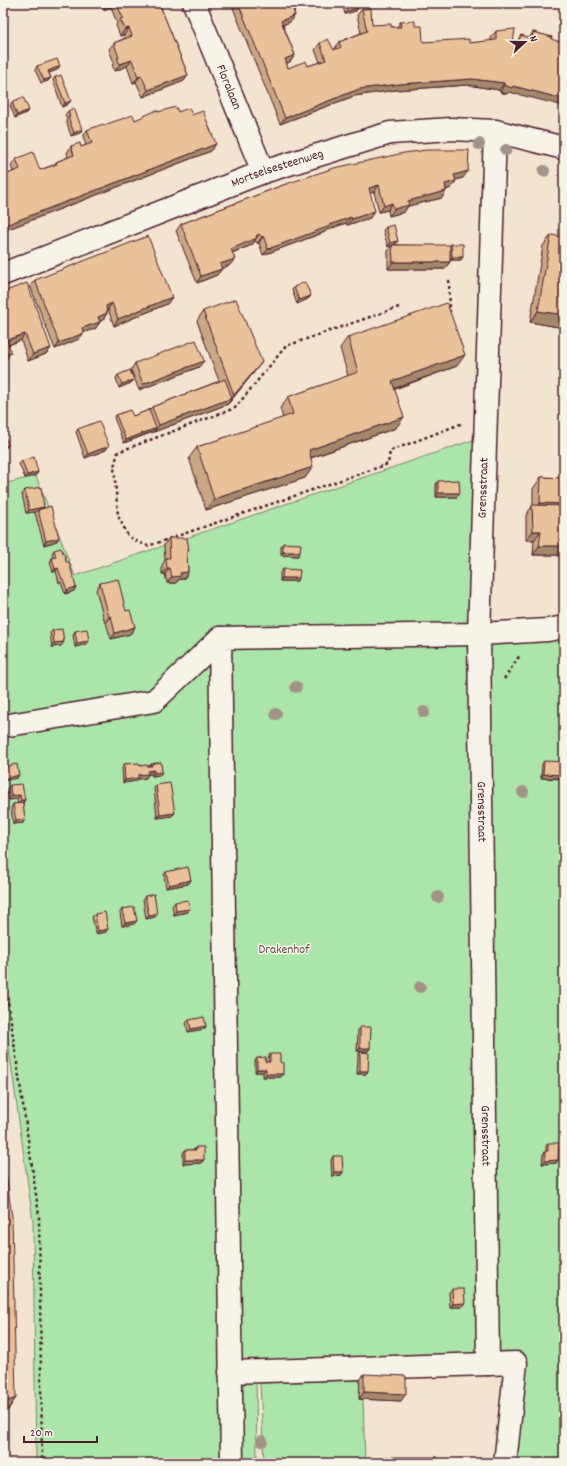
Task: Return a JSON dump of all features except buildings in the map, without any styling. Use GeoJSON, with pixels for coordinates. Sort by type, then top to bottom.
{"type":"FeatureCollection","features":[{"type":"Feature","properties":{"kind":"street","name":"Floralaan"},"geometry":{"type":"LineString","coordinates":[[194,3],[263,172]]}},
{"type":"Feature","properties":{"kind":"street","name":"Mortselsesteenweg"},"geometry":{"type":"LineString","coordinates":[[3,274],[263,172],[390,133],[451,128],[495,131],[564,148]]}},
{"type":"Feature","properties":{"kind":"street","name":"Grensstraat"},"geometry":{"type":"LineString","coordinates":[[488,1364],[479,634],[495,131]]}},
{"type":"Feature","properties":{"kind":"street"},"geometry":{"type":"LineString","coordinates":[[3,726],[154,701],[220,638],[479,634],[548,630],[564,627]]}},
{"type":"Feature","properties":{"kind":"street"},"geometry":{"type":"LineString","coordinates":[[220,638],[232,1463]]}},
{"type":"Feature","properties":{"kind":"street"},"geometry":{"type":"LineString","coordinates":[[230,1372],[516,1363],[505,1463]]}},
{"type":"Feature","properties":{"kind":"path"},"geometry":{"type":"LineString","coordinates":[[449,280],[450,314]]}},
{"type":"Feature","properties":{"kind":"path"},"geometry":{"type":"LineString","coordinates":[[399,307],[286,346],[235,408],[118,452],[114,467],[118,516],[128,536],[148,546],[388,464],[390,450],[466,421]]}},
{"type":"Feature","properties":{"kind":"path"},"geometry":{"type":"LineString","coordinates":[[501,684],[535,631]]}},
{"type":"Feature","properties":{"kind":"path"},"geometry":{"type":"LineString","coordinates":[[3,966],[39,1215],[42,1463]]}},
{"type":"Feature","properties":{"kind":"green space","name":"Drakenhof"},"geometry":{"type":"Polygon","coordinates":[[[479,438],[475,628],[564,631],[564,1463],[496,1463],[503,1375],[256,1379],[257,1463],[36,1463],[33,1221],[3,1006],[3,484],[36,476],[75,576],[479,438]]]}},
{"type":"Feature","properties":{"kind":"green space"},"geometry":{"type":"Polygon","coordinates":[[[360,1380],[359,1399],[363,1399],[365,1463],[264,1463],[260,1383],[360,1380]]]}}]}
